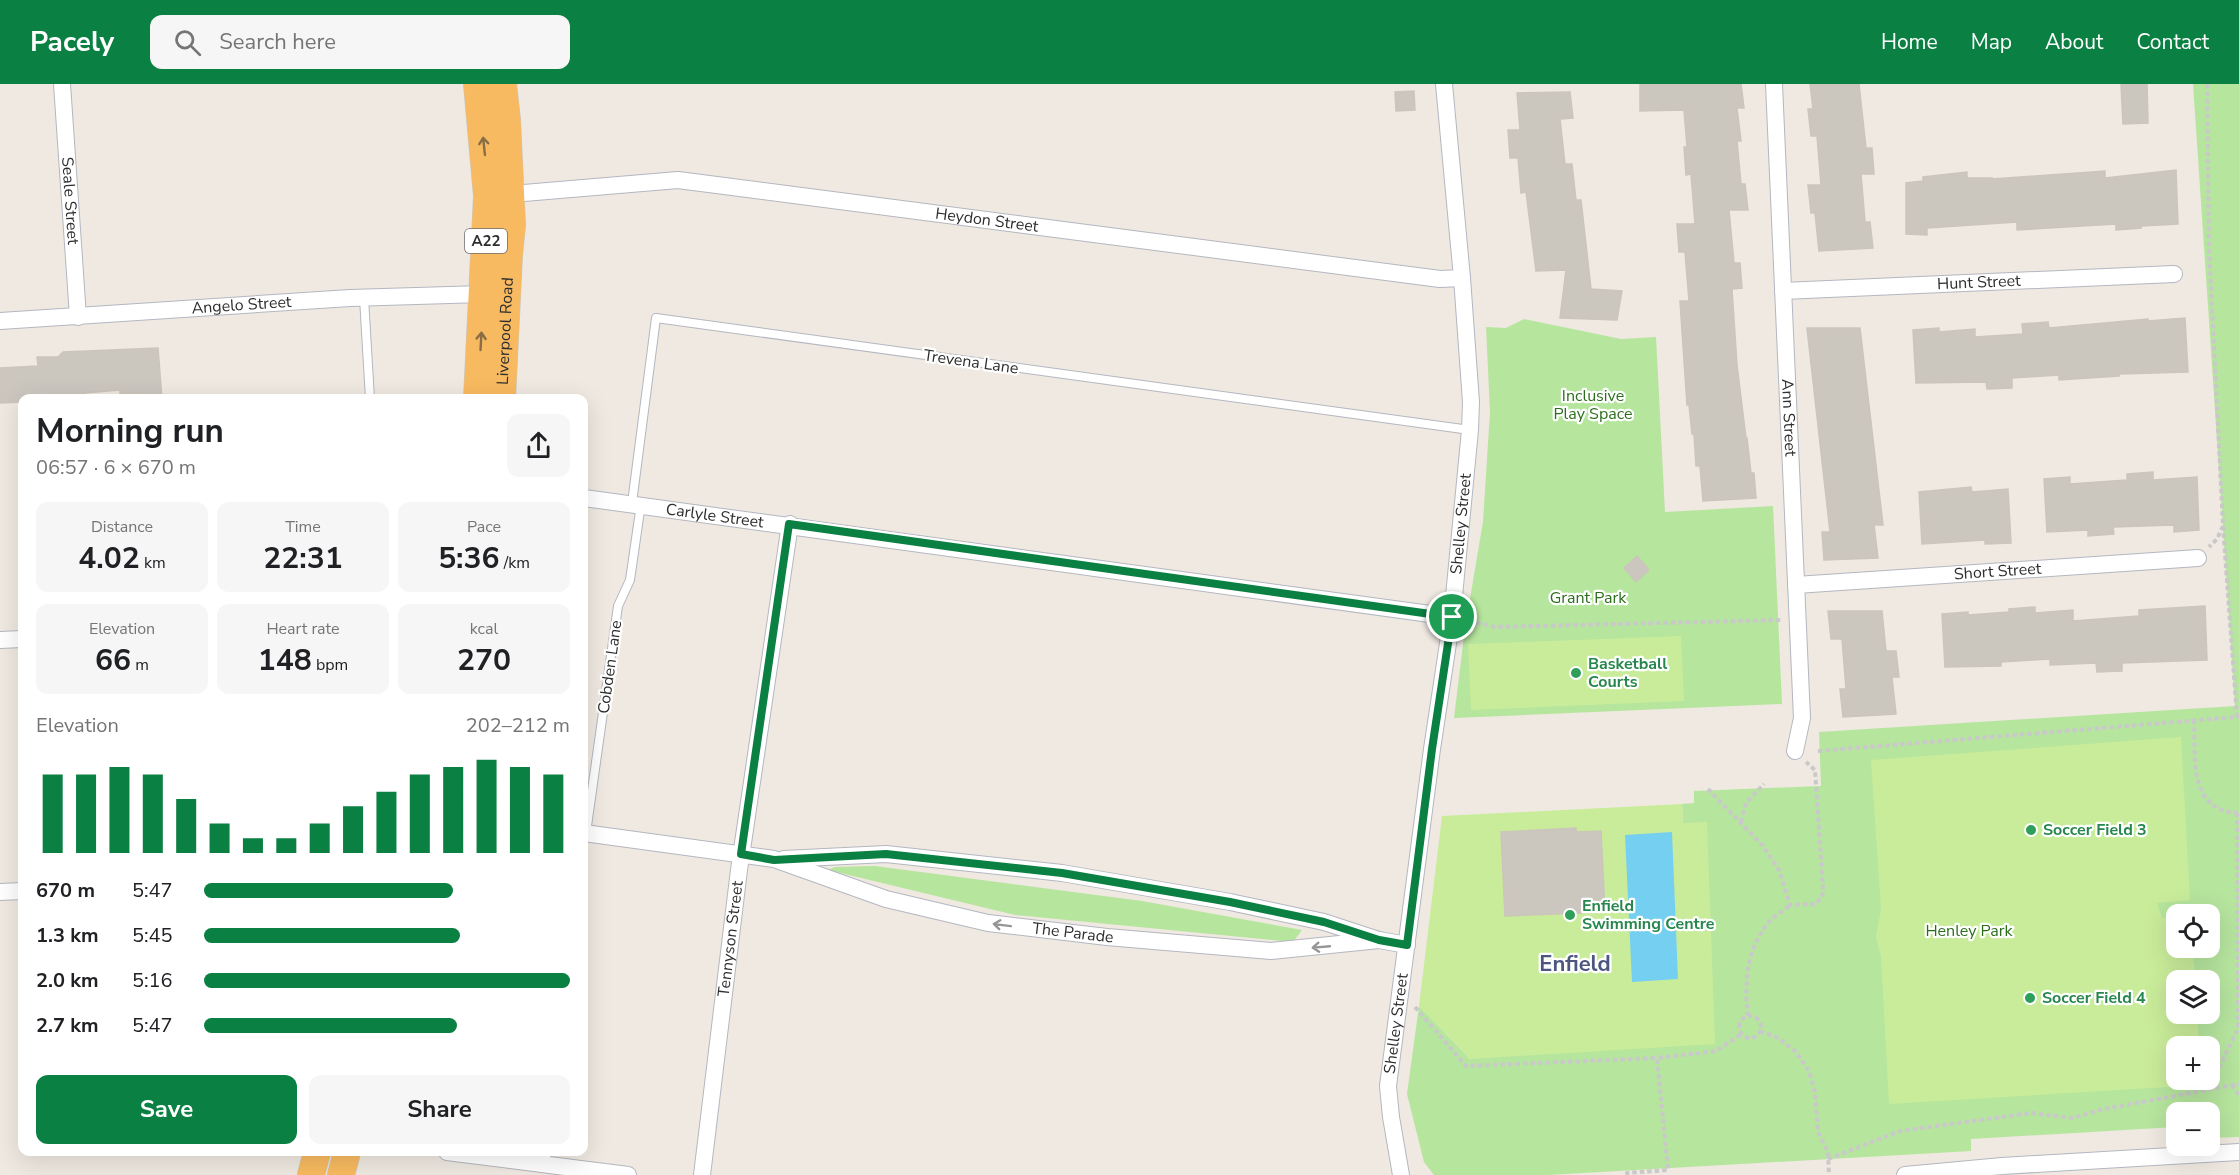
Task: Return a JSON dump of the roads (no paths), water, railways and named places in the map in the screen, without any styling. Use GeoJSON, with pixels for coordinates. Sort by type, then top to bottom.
{"type":"FeatureCollection","features":[{"type":"Feature","properties":{"kind":"highway","name":"Liverpool Road"},"geometry":{"type":"LineString","coordinates":[[477,84],[487,196],[477,394]]}},
{"type":"Feature","properties":{"kind":"highway","name":"Liverpool Road"},"geometry":{"type":"LineString","coordinates":[[502,394],[508,255],[512,225],[512,194],[503,84]]}},
{"type":"Feature","properties":{"kind":"highway"},"geometry":{"type":"LineString","coordinates":[[310,1175],[316,1156]]}},
{"type":"Feature","properties":{"kind":"highway"},"geometry":{"type":"LineString","coordinates":[[341,1175],[346,1156]]}},
{"type":"Feature","properties":{"kind":"street","name":"Seale Street"},"geometry":{"type":"LineString","coordinates":[[62,84],[78,317]]}},
{"type":"Feature","properties":{"kind":"street","name":"Shelley Street"},"geometry":{"type":"LineString","coordinates":[[1401,1175],[1388,1092],[1432,749],[1457,618],[1470,430],[1471,402],[1462,278],[1444,84]]}},
{"type":"Feature","properties":{"kind":"street","name":"Ann Street"},"geometry":{"type":"LineString","coordinates":[[1774,84],[1802,718],[1795,751]]}},
{"type":"Feature","properties":{"kind":"street","name":"Heydon Street"},"geometry":{"type":"LineString","coordinates":[[512,194],[678,180],[1428,277],[1462,278]]}},
{"type":"Feature","properties":{"kind":"street","name":"Hunt Street"},"geometry":{"type":"LineString","coordinates":[[1783,291],[2175,274]]}},
{"type":"Feature","properties":{"kind":"street","name":"Angelo Street"},"geometry":{"type":"LineString","coordinates":[[0,321],[364,298],[483,294]]}},
{"type":"Feature","properties":{"kind":"street","name":"Carlyle Street"},"geometry":{"type":"LineString","coordinates":[[588,498],[789,524],[1457,618]]}},
{"type":"Feature","properties":{"kind":"street","name":"Tennyson Street"},"geometry":{"type":"LineString","coordinates":[[702,1175],[741,854],[789,524]]}},
{"type":"Feature","properties":{"kind":"street","name":"Short Street"},"geometry":{"type":"LineString","coordinates":[[1796,585],[2198,558]]}},
{"type":"Feature","properties":{"kind":"street"},"geometry":{"type":"LineString","coordinates":[[0,640],[18,639]]}},
{"type":"Feature","properties":{"kind":"street","name":"The Parade"},"geometry":{"type":"LineString","coordinates":[[588,833],[774,860],[886,899],[988,923],[1107,937],[1271,951],[1379,940]]}},
{"type":"Feature","properties":{"kind":"street","name":"The Parade"},"geometry":{"type":"LineString","coordinates":[[774,860],[886,854],[1062,873],[1293,915],[1324,922],[1379,940],[1407,945]]}},
{"type":"Feature","properties":{"kind":"street"},"geometry":{"type":"LineString","coordinates":[[0,892],[18,891]]}},
{"type":"Feature","properties":{"kind":"street"},"geometry":{"type":"LineString","coordinates":[[1905,1175],[2002,1166],[2239,1152]]}},
{"type":"Feature","properties":{"kind":"street"},"geometry":{"type":"LineString","coordinates":[[513,1156],[546,1158],[628,1175]]}},
{"type":"Feature","properties":{"kind":"lane"},"geometry":{"type":"LineString","coordinates":[[364,298],[370,394]]}},
{"type":"Feature","properties":{"kind":"lane","name":"Trevena Lane"},"geometry":{"type":"LineString","coordinates":[[636,504],[656,318],[1470,430]]}},
{"type":"Feature","properties":{"kind":"lane","name":"Cobden Lane"},"geometry":{"type":"LineString","coordinates":[[588,812],[618,606],[630,580],[636,504]]}},
{"type":"Feature","properties":{"kind":"water"},"geometry":{"type":"Polygon","coordinates":[[[1672,832],[1678,979],[1632,982],[1625,835],[1672,832]]]}},
{"type":"Feature","properties":{"kind":"place","name":"Basketball Courts"},"geometry":{"type":"Point","coordinates":[1576,673]}},
{"type":"Feature","properties":{"kind":"place","name":"Soccer Field 3"},"geometry":{"type":"Point","coordinates":[2031,830]}},
{"type":"Feature","properties":{"kind":"place","name":"Enfield Swimming Centre"},"geometry":{"type":"Point","coordinates":[1570,915]}},
{"type":"Feature","properties":{"kind":"place","name":"Soccer Field 4"},"geometry":{"type":"Point","coordinates":[2030,998]}},
{"type":"Feature","properties":{"kind":"district","name":"Enfield"},"geometry":{"type":"Point","coordinates":[1575,964]}},
{"type":"Feature","properties":{"kind":"park label","name":"Inclusive Play Space"},"geometry":{"type":"Point","coordinates":[1593,405]}},
{"type":"Feature","properties":{"kind":"park label","name":"Grant Park"},"geometry":{"type":"Point","coordinates":[1588,598]}},
{"type":"Feature","properties":{"kind":"park label","name":"Henley Park"},"geometry":{"type":"Point","coordinates":[1969,931]}}]}
